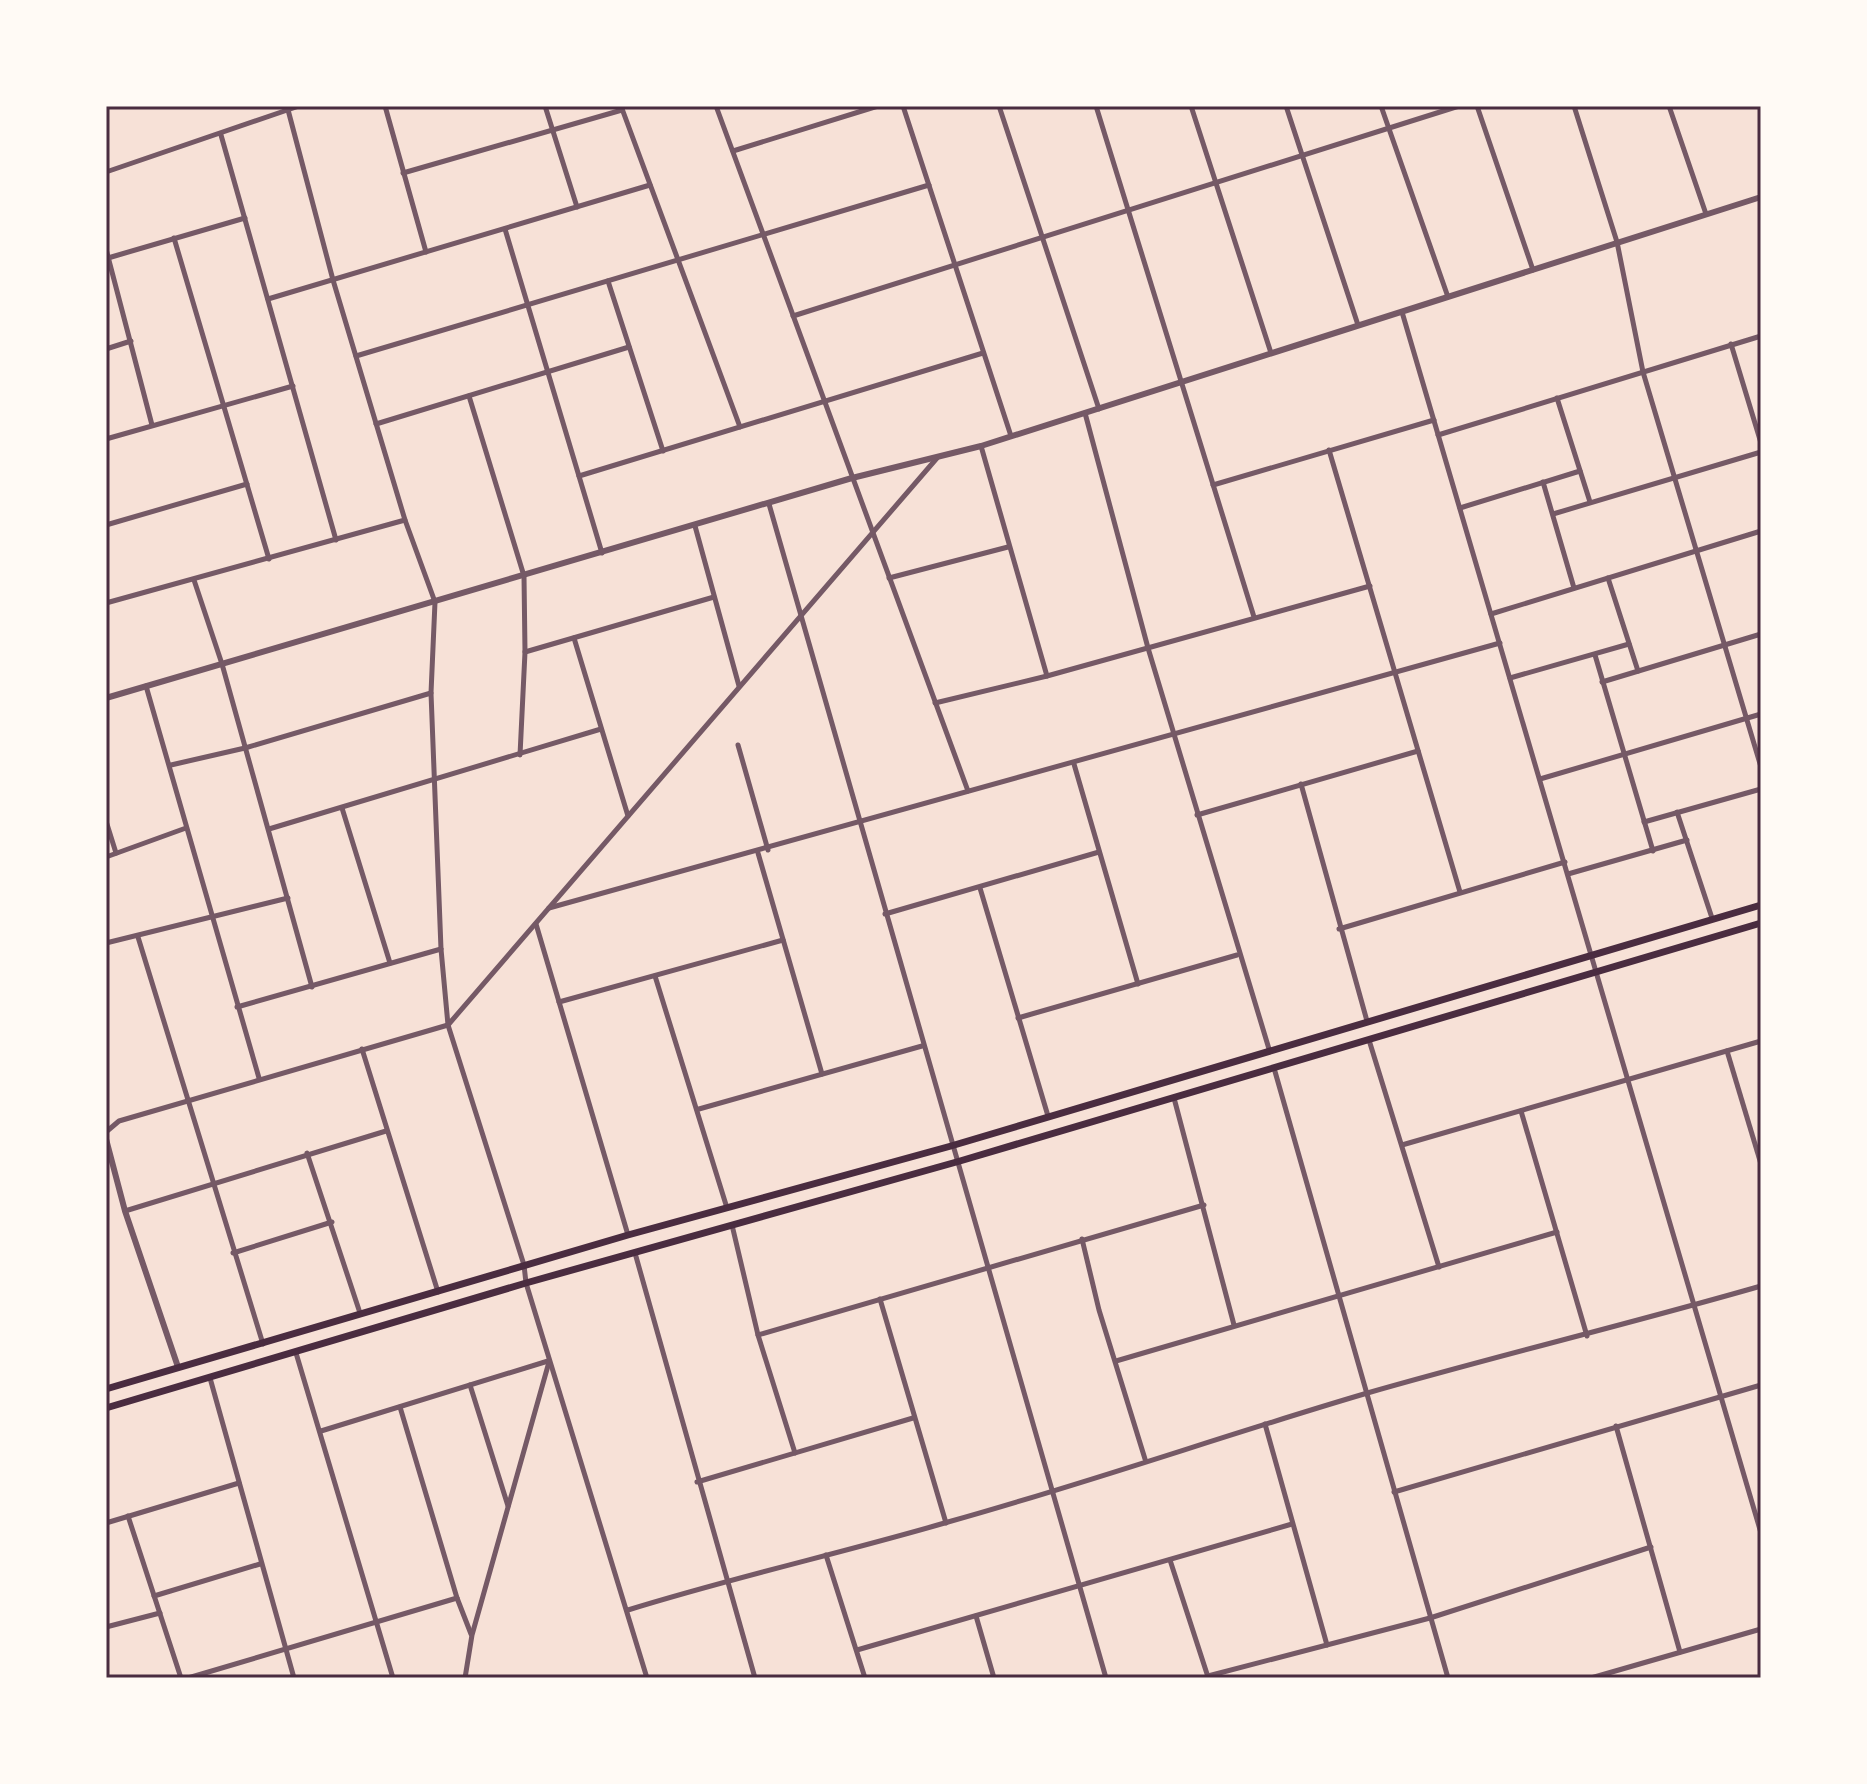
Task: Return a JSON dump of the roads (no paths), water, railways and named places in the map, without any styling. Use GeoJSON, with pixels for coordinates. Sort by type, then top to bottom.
{"type":"FeatureCollection","features":[{"type":"Feature","properties":{"kind":"main road"},"geometry":{"type":"LineString","coordinates":[[106,1389],[628,1235],[951,1146],[1761,905]]}},
{"type":"Feature","properties":{"kind":"main road"},"geometry":{"type":"LineString","coordinates":[[106,1408],[526,1283],[960,1161],[1761,923]]}},
{"type":"Feature","properties":{"kind":"street"},"geometry":{"type":"LineString","coordinates":[[106,172],[299,106]]}},
{"type":"Feature","properties":{"kind":"street"},"geometry":{"type":"LineString","coordinates":[[385,106],[426,252]]}},
{"type":"Feature","properties":{"kind":"street"},"geometry":{"type":"LineString","coordinates":[[545,106],[577,207]]}},
{"type":"Feature","properties":{"kind":"street"},"geometry":{"type":"LineString","coordinates":[[716,106],[968,791]]}},
{"type":"Feature","properties":{"kind":"street"},"geometry":{"type":"LineString","coordinates":[[733,151],[878,106]]}},
{"type":"Feature","properties":{"kind":"street"},"geometry":{"type":"LineString","coordinates":[[903,106],[1011,436]]}},
{"type":"Feature","properties":{"kind":"street"},"geometry":{"type":"LineString","coordinates":[[999,106],[1099,409]]}},
{"type":"Feature","properties":{"kind":"street"},"geometry":{"type":"LineString","coordinates":[[1096,106],[1254,617]]}},
{"type":"Feature","properties":{"kind":"street"},"geometry":{"type":"LineString","coordinates":[[1191,106],[1271,353]]}},
{"type":"Feature","properties":{"kind":"street"},"geometry":{"type":"LineString","coordinates":[[1286,106],[1358,325]]}},
{"type":"Feature","properties":{"kind":"street"},"geometry":{"type":"LineString","coordinates":[[1381,106],[1448,297]]}},
{"type":"Feature","properties":{"kind":"street"},"geometry":{"type":"LineString","coordinates":[[793,316],[1459,106]]}},
{"type":"Feature","properties":{"kind":"street"},"geometry":{"type":"LineString","coordinates":[[1477,106],[1533,270]]}},
{"type":"Feature","properties":{"kind":"street"},"geometry":{"type":"LineString","coordinates":[[1574,106],[1617,242],[1643,372],[1761,767]]}},
{"type":"Feature","properties":{"kind":"street"},"geometry":{"type":"LineString","coordinates":[[1669,106],[1706,214]]}},
{"type":"Feature","properties":{"kind":"street"},"geometry":{"type":"LineString","coordinates":[[287,108],[376,424],[405,520],[435,602],[431,693],[441,949],[448,1025],[524,1265],[526,1283],[549,1361],[647,1678]]}},
{"type":"Feature","properties":{"kind":"street"},"geometry":{"type":"LineString","coordinates":[[403,173],[621,108],[740,427]]}},
{"type":"Feature","properties":{"kind":"street"},"geometry":{"type":"LineString","coordinates":[[221,135],[336,540]]}},
{"type":"Feature","properties":{"kind":"street"},"geometry":{"type":"LineString","coordinates":[[268,299],[650,185]]}},
{"type":"Feature","properties":{"kind":"street"},"geometry":{"type":"LineString","coordinates":[[356,356],[929,185]]}},
{"type":"Feature","properties":{"kind":"street"},"geometry":{"type":"LineString","coordinates":[[106,698],[852,478],[981,446],[1761,197]]}},
{"type":"Feature","properties":{"kind":"street"},"geometry":{"type":"LineString","coordinates":[[107,258],[245,218]]}},
{"type":"Feature","properties":{"kind":"street"},"geometry":{"type":"LineString","coordinates":[[505,229],[602,553]]}},
{"type":"Feature","properties":{"kind":"street"},"geometry":{"type":"LineString","coordinates":[[174,238],[226,404],[269,559]]}},
{"type":"Feature","properties":{"kind":"street"},"geometry":{"type":"LineString","coordinates":[[106,249],[152,425]]}},
{"type":"Feature","properties":{"kind":"street"},"geometry":{"type":"LineString","coordinates":[[608,281],[663,451]]}},
{"type":"Feature","properties":{"kind":"street"},"geometry":{"type":"LineString","coordinates":[[1402,312],[1761,1533]]}},
{"type":"Feature","properties":{"kind":"street"},"geometry":{"type":"LineString","coordinates":[[1438,435],[1761,336]]}},
{"type":"Feature","properties":{"kind":"street"},"geometry":{"type":"LineString","coordinates":[[106,349],[131,341]]}},
{"type":"Feature","properties":{"kind":"street"},"geometry":{"type":"LineString","coordinates":[[1731,344],[1758,422],[1761,443]]}},
{"type":"Feature","properties":{"kind":"street"},"geometry":{"type":"LineString","coordinates":[[376,424],[629,347]]}},
{"type":"Feature","properties":{"kind":"street"},"geometry":{"type":"LineString","coordinates":[[579,476],[983,353]]}},
{"type":"Feature","properties":{"kind":"street"},"geometry":{"type":"LineString","coordinates":[[106,439],[293,386]]}},
{"type":"Feature","properties":{"kind":"street"},"geometry":{"type":"LineString","coordinates":[[469,396],[524,576],[525,652],[520,755]]}},
{"type":"Feature","properties":{"kind":"street"},"geometry":{"type":"LineString","coordinates":[[1557,398],[1590,502]]}},
{"type":"Feature","properties":{"kind":"street"},"geometry":{"type":"LineString","coordinates":[[1085,413],[1148,648],[1237,955],[1269,1049]]}},
{"type":"Feature","properties":{"kind":"street"},"geometry":{"type":"LineString","coordinates":[[1213,485],[1434,420]]}},
{"type":"Feature","properties":{"kind":"street"},"geometry":{"type":"LineString","coordinates":[[981,446],[1047,676]]}},
{"type":"Feature","properties":{"kind":"street"},"geometry":{"type":"LineString","coordinates":[[1329,450],[1460,892]]}},
{"type":"Feature","properties":{"kind":"street"},"geometry":{"type":"LineString","coordinates":[[1553,514],[1761,452]]}},
{"type":"Feature","properties":{"kind":"street"},"geometry":{"type":"LineString","coordinates":[[106,1132],[119,1121],[448,1025],[938,457]]}},
{"type":"Feature","properties":{"kind":"street"},"geometry":{"type":"LineString","coordinates":[[1460,508],[1580,471]]}},
{"type":"Feature","properties":{"kind":"street"},"geometry":{"type":"LineString","coordinates":[[1543,482],[1574,588]]}},
{"type":"Feature","properties":{"kind":"street"},"geometry":{"type":"LineString","coordinates":[[106,525],[248,484]]}},
{"type":"Feature","properties":{"kind":"street"},"geometry":{"type":"LineString","coordinates":[[769,504],[922,1046],[951,1146],[960,1161],[1106,1678]]}},
{"type":"Feature","properties":{"kind":"street"},"geometry":{"type":"LineString","coordinates":[[106,603],[405,520]]}},
{"type":"Feature","properties":{"kind":"street"},"geometry":{"type":"LineString","coordinates":[[695,526],[739,687]]}},
{"type":"Feature","properties":{"kind":"street"},"geometry":{"type":"LineString","coordinates":[[1491,614],[1761,531]]}},
{"type":"Feature","properties":{"kind":"street"},"geometry":{"type":"LineString","coordinates":[[889,578],[1008,547]]}},
{"type":"Feature","properties":{"kind":"street"},"geometry":{"type":"LineString","coordinates":[[1608,578],[1638,671]]}},
{"type":"Feature","properties":{"kind":"street"},"geometry":{"type":"LineString","coordinates":[[194,580],[222,664],[312,987]]}},
{"type":"Feature","properties":{"kind":"street"},"geometry":{"type":"LineString","coordinates":[[935,703],[1047,676],[1370,586]]}},
{"type":"Feature","properties":{"kind":"street"},"geometry":{"type":"LineString","coordinates":[[525,652],[714,597]]}},
{"type":"Feature","properties":{"kind":"street"},"geometry":{"type":"LineString","coordinates":[[1602,682],[1761,634]]}},
{"type":"Feature","properties":{"kind":"street"},"geometry":{"type":"LineString","coordinates":[[574,638],[628,816]]}},
{"type":"Feature","properties":{"kind":"street"},"geometry":{"type":"LineString","coordinates":[[548,908],[758,853],[968,791],[1500,643]]}},
{"type":"Feature","properties":{"kind":"street"},"geometry":{"type":"LineString","coordinates":[[1510,678],[1629,644]]}},
{"type":"Feature","properties":{"kind":"street"},"geometry":{"type":"LineString","coordinates":[[1595,655],[1653,851]]}},
{"type":"Feature","properties":{"kind":"street"},"geometry":{"type":"LineString","coordinates":[[146,686],[259,1078]]}},
{"type":"Feature","properties":{"kind":"street"},"geometry":{"type":"LineString","coordinates":[[171,765],[245,748],[431,693]]}},
{"type":"Feature","properties":{"kind":"street"},"geometry":{"type":"LineString","coordinates":[[1540,779],[1761,714]]}},
{"type":"Feature","properties":{"kind":"street"},"geometry":{"type":"LineString","coordinates":[[269,829],[435,782],[601,729]]}},
{"type":"Feature","properties":{"kind":"street"},"geometry":{"type":"LineString","coordinates":[[738,745],[768,850]]}},
{"type":"Feature","properties":{"kind":"street"},"geometry":{"type":"LineString","coordinates":[[1197,815],[1418,751]]}},
{"type":"Feature","properties":{"kind":"street"},"geometry":{"type":"LineString","coordinates":[[1074,764],[1138,984]]}},
{"type":"Feature","properties":{"kind":"street"},"geometry":{"type":"LineString","coordinates":[[1301,784],[1367,1021]]}},
{"type":"Feature","properties":{"kind":"street"},"geometry":{"type":"LineString","coordinates":[[1644,822],[1761,789]]}},
{"type":"Feature","properties":{"kind":"street"},"geometry":{"type":"LineString","coordinates":[[342,808],[390,963]]}},
{"type":"Feature","properties":{"kind":"street"},"geometry":{"type":"LineString","coordinates":[[1677,812],[1712,918]]}},
{"type":"Feature","properties":{"kind":"street"},"geometry":{"type":"LineString","coordinates":[[106,821],[116,853]]}},
{"type":"Feature","properties":{"kind":"street"},"geometry":{"type":"LineString","coordinates":[[106,857],[186,828]]}},
{"type":"Feature","properties":{"kind":"street"},"geometry":{"type":"LineString","coordinates":[[1568,874],[1687,840]]}},
{"type":"Feature","properties":{"kind":"street"},"geometry":{"type":"LineString","coordinates":[[885,914],[1099,852]]}},
{"type":"Feature","properties":{"kind":"street"},"geometry":{"type":"LineString","coordinates":[[758,853],[822,1074]]}},
{"type":"Feature","properties":{"kind":"street"},"geometry":{"type":"LineString","coordinates":[[1339,929],[1565,862]]}},
{"type":"Feature","properties":{"kind":"street"},"geometry":{"type":"LineString","coordinates":[[980,888],[1048,1116]]}},
{"type":"Feature","properties":{"kind":"street"},"geometry":{"type":"LineString","coordinates":[[106,943],[288,898]]}},
{"type":"Feature","properties":{"kind":"street"},"geometry":{"type":"LineString","coordinates":[[535,923],[628,1235]]}},
{"type":"Feature","properties":{"kind":"street"},"geometry":{"type":"LineString","coordinates":[[138,937],[263,1345]]}},
{"type":"Feature","properties":{"kind":"street"},"geometry":{"type":"LineString","coordinates":[[559,1002],[783,940]]}},
{"type":"Feature","properties":{"kind":"street"},"geometry":{"type":"LineString","coordinates":[[237,1007],[441,949]]}},
{"type":"Feature","properties":{"kind":"street"},"geometry":{"type":"LineString","coordinates":[[1018,1018],[1237,955]]}},
{"type":"Feature","properties":{"kind":"street"},"geometry":{"type":"LineString","coordinates":[[655,976],[699,1109],[727,1209]]}},
{"type":"Feature","properties":{"kind":"street"},"geometry":{"type":"LineString","coordinates":[[1369,1039],[1439,1267]]}},
{"type":"Feature","properties":{"kind":"street"},"geometry":{"type":"LineString","coordinates":[[1402,1145],[1761,1041]]}},
{"type":"Feature","properties":{"kind":"street"},"geometry":{"type":"LineString","coordinates":[[699,1109],[922,1046]]}},
{"type":"Feature","properties":{"kind":"street"},"geometry":{"type":"LineString","coordinates":[[362,1049],[438,1292]]}},
{"type":"Feature","properties":{"kind":"street"},"geometry":{"type":"LineString","coordinates":[[1727,1051],[1761,1164]]}},
{"type":"Feature","properties":{"kind":"street"},"geometry":{"type":"LineString","coordinates":[[1274,1067],[1448,1678]]}},
{"type":"Feature","properties":{"kind":"street"},"geometry":{"type":"LineString","coordinates":[[1173,1097],[1234,1325]]}},
{"type":"Feature","properties":{"kind":"street"},"geometry":{"type":"LineString","coordinates":[[1521,1111],[1587,1336]]}},
{"type":"Feature","properties":{"kind":"street"},"geometry":{"type":"LineString","coordinates":[[125,1211],[386,1131]]}},
{"type":"Feature","properties":{"kind":"street"},"geometry":{"type":"LineString","coordinates":[[106,1139],[125,1211],[178,1367]]}},
{"type":"Feature","properties":{"kind":"street"},"geometry":{"type":"LineString","coordinates":[[307,1153],[360,1313]]}},
{"type":"Feature","properties":{"kind":"street"},"geometry":{"type":"LineString","coordinates":[[758,1335],[1204,1205]]}},
{"type":"Feature","properties":{"kind":"street"},"geometry":{"type":"LineString","coordinates":[[233,1253],[332,1222]]}},
{"type":"Feature","properties":{"kind":"street"},"geometry":{"type":"LineString","coordinates":[[732,1224],[758,1335],[795,1453]]}},
{"type":"Feature","properties":{"kind":"street"},"geometry":{"type":"LineString","coordinates":[[1116,1361],[1557,1232]]}},
{"type":"Feature","properties":{"kind":"street"},"geometry":{"type":"LineString","coordinates":[[1082,1239],[1145,1459]]}},
{"type":"Feature","properties":{"kind":"street"},"geometry":{"type":"LineString","coordinates":[[635,1253],[697,1482],[755,1678]]}},
{"type":"Feature","properties":{"kind":"street"},"geometry":{"type":"LineString","coordinates":[[628,1610],[727,1580],[1053,1492],[1145,1459],[1367,1393],[1587,1336],[1761,1286]]}},
{"type":"Feature","properties":{"kind":"street"},"geometry":{"type":"LineString","coordinates":[[880,1299],[946,1523]]}},
{"type":"Feature","properties":{"kind":"street"},"geometry":{"type":"LineString","coordinates":[[296,1353],[393,1678]]}},
{"type":"Feature","properties":{"kind":"street"},"geometry":{"type":"LineString","coordinates":[[320,1431],[549,1361]]}},
{"type":"Feature","properties":{"kind":"street"},"geometry":{"type":"LineString","coordinates":[[465,1678],[472,1635],[549,1361]]}},
{"type":"Feature","properties":{"kind":"street"},"geometry":{"type":"LineString","coordinates":[[210,1378],[294,1678]]}},
{"type":"Feature","properties":{"kind":"street"},"geometry":{"type":"LineString","coordinates":[[470,1385],[508,1507]]}},
{"type":"Feature","properties":{"kind":"street"},"geometry":{"type":"LineString","coordinates":[[1394,1492],[1761,1385]]}},
{"type":"Feature","properties":{"kind":"street"},"geometry":{"type":"LineString","coordinates":[[400,1407],[457,1598],[472,1635]]}},
{"type":"Feature","properties":{"kind":"street"},"geometry":{"type":"LineString","coordinates":[[697,1482],[913,1418]]}},
{"type":"Feature","properties":{"kind":"street"},"geometry":{"type":"LineString","coordinates":[[1265,1424],[1327,1645]]}},
{"type":"Feature","properties":{"kind":"street"},"geometry":{"type":"LineString","coordinates":[[1616,1426],[1680,1652]]}},
{"type":"Feature","properties":{"kind":"street"},"geometry":{"type":"LineString","coordinates":[[106,1523],[239,1483]]}},
{"type":"Feature","properties":{"kind":"street"},"geometry":{"type":"LineString","coordinates":[[128,1516],[181,1678]]}},
{"type":"Feature","properties":{"kind":"street"},"geometry":{"type":"LineString","coordinates":[[857,1650],[1292,1524]]}},
{"type":"Feature","properties":{"kind":"street"},"geometry":{"type":"LineString","coordinates":[[1170,1560],[1208,1677],[1430,1618],[1651,1547]]}},
{"type":"Feature","properties":{"kind":"street"},"geometry":{"type":"LineString","coordinates":[[826,1555],[865,1678]]}},
{"type":"Feature","properties":{"kind":"street"},"geometry":{"type":"LineString","coordinates":[[154,1596],[260,1564]]}},
{"type":"Feature","properties":{"kind":"street"},"geometry":{"type":"LineString","coordinates":[[188,1678],[207,1675],[285,1648],[457,1598]]}},
{"type":"Feature","properties":{"kind":"street"},"geometry":{"type":"LineString","coordinates":[[106,1627],[160,1613]]}},
{"type":"Feature","properties":{"kind":"street"},"geometry":{"type":"LineString","coordinates":[[976,1616],[994,1678]]}},
{"type":"Feature","properties":{"kind":"street"},"geometry":{"type":"LineString","coordinates":[[1591,1678],[1761,1629]]}}]}
